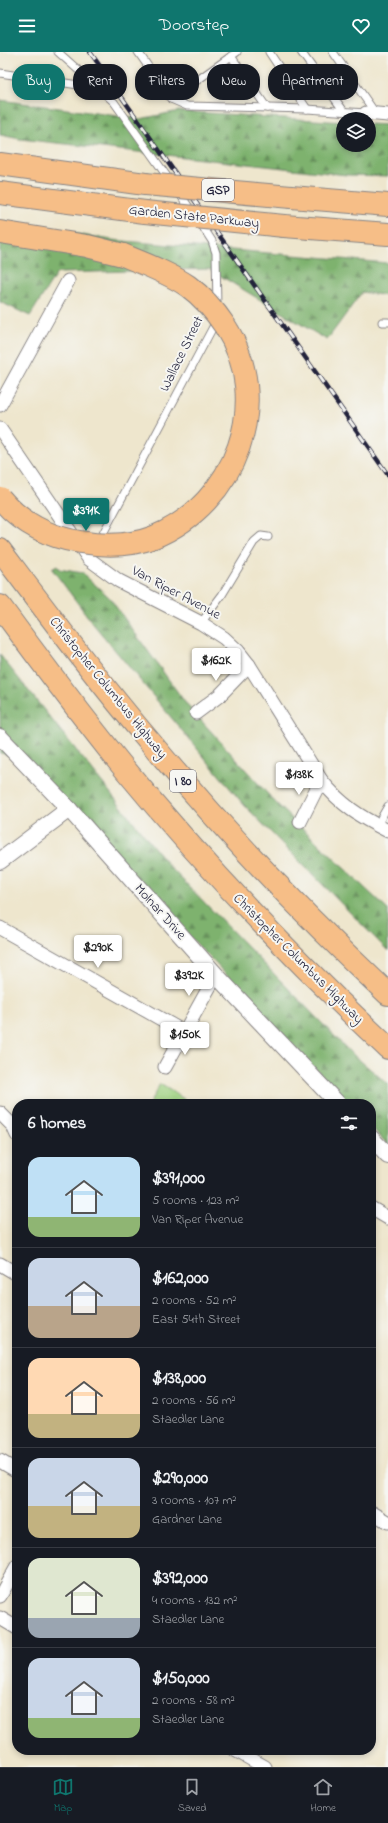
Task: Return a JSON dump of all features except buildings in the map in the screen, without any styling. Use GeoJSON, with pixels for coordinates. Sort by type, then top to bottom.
{"type":"FeatureCollection","features":[{"type":"Feature","properties":{"kind":"highway","name":"Garden State Parkway"},"geometry":{"type":"LineString","coordinates":[[0,164],[145,184],[388,205]]}},
{"type":"Feature","properties":{"kind":"highway","name":"Garden State Parkway"},"geometry":{"type":"LineString","coordinates":[[0,193],[144,212],[284,226],[388,234]]}},
{"type":"Feature","properties":{"kind":"highway"},"geometry":{"type":"LineString","coordinates":[[0,232],[87,246],[123,255],[156,268],[189,287],[214,310],[233,339],[243,367],[247,403],[243,437],[229,471],[209,499],[182,522],[154,537],[122,544],[96,545],[63,540],[36,529],[11,511],[0,498]]}},
{"type":"Feature","properties":{"kind":"highway","name":"Christopher Columbus Highway"},"geometry":{"type":"LineString","coordinates":[[0,550],[101,683],[185,784],[279,887],[388,994]]}},
{"type":"Feature","properties":{"kind":"highway","name":"Christopher Columbus Highway"},"geometry":{"type":"LineString","coordinates":[[0,606],[119,761],[214,872],[324,987],[388,1048]]}},
{"type":"Feature","properties":{"kind":"highway"},"geometry":{"type":"LineString","coordinates":[[0,629],[58,683]]}},
{"type":"Feature","properties":{"kind":"street"},"geometry":{"type":"LineString","coordinates":[[0,405],[68,280]]}},
{"type":"Feature","properties":{"kind":"street","name":"Van Riper Avenue"},"geometry":{"type":"LineString","coordinates":[[0,429],[89,559],[119,581],[201,623],[224,638],[249,665],[321,780],[332,794],[344,806],[382,828]]}},
{"type":"Feature","properties":{"kind":"street"},"geometry":{"type":"LineString","coordinates":[[196,712],[220,695],[249,665]]}},
{"type":"Feature","properties":{"kind":"street","name":"Molnar Drive"},"geometry":{"type":"LineString","coordinates":[[0,737],[69,809],[216,975],[333,1099]]}},
{"type":"Feature","properties":{"kind":"street"},"geometry":{"type":"LineString","coordinates":[[300,822],[321,780]]}},
{"type":"Feature","properties":{"kind":"street"},"geometry":{"type":"LineString","coordinates":[[0,861],[69,809]]}},
{"type":"Feature","properties":{"kind":"street"},"geometry":{"type":"LineString","coordinates":[[0,928],[184,1032]]}},
{"type":"Feature","properties":{"kind":"street"},"geometry":{"type":"LineString","coordinates":[[165,1067],[216,975]]}},
{"type":"Feature","properties":{"kind":"street"},"geometry":{"type":"LineString","coordinates":[[0,1113],[12,1125]]}},
{"type":"Feature","properties":{"kind":"street"},"geometry":{"type":"LineString","coordinates":[[376,1143],[388,1156]]}},
{"type":"Feature","properties":{"kind":"street"},"geometry":{"type":"LineString","coordinates":[[376,1211],[388,1218]]}},
{"type":"Feature","properties":{"kind":"street"},"geometry":{"type":"LineString","coordinates":[[0,1264],[12,1271]]}},
{"type":"Feature","properties":{"kind":"street"},"geometry":{"type":"LineString","coordinates":[[0,1461],[12,1468]]}},
{"type":"Feature","properties":{"kind":"street"},"geometry":{"type":"LineString","coordinates":[[376,1515],[388,1522]]}},
{"type":"Feature","properties":{"kind":"street"},"geometry":{"type":"LineString","coordinates":[[0,1596],[12,1575]]}},
{"type":"Feature","properties":{"kind":"street"},"geometry":{"type":"LineString","coordinates":[[0,1618],[12,1625]]}},
{"type":"Feature","properties":{"kind":"street"},"geometry":{"type":"LineString","coordinates":[[243,1755],[265,1767]]}},
{"type":"Feature","properties":{"kind":"lane","name":"Wallace Street"},"geometry":{"type":"LineString","coordinates":[[58,52],[73,65]]}},
{"type":"Feature","properties":{"kind":"lane"},"geometry":{"type":"LineString","coordinates":[[138,52],[146,64]]}},
{"type":"Feature","properties":{"kind":"lane"},"geometry":{"type":"LineString","coordinates":[[269,52],[307,109]]}},
{"type":"Feature","properties":{"kind":"lane"},"geometry":{"type":"LineString","coordinates":[[301,52],[343,110]]}},
{"type":"Feature","properties":{"kind":"lane"},"geometry":{"type":"LineString","coordinates":[[333,52],[377,114]]}},
{"type":"Feature","properties":{"kind":"lane"},"geometry":{"type":"LineString","coordinates":[[199,79],[234,54],[267,108]]}},
{"type":"Feature","properties":{"kind":"lane"},"geometry":{"type":"LineString","coordinates":[[0,73],[73,84]]}},
{"type":"Feature","properties":{"kind":"lane","name":"Wallace Street"},"geometry":{"type":"LineString","coordinates":[[89,559],[213,326],[218,304],[216,253],[212,241],[112,100]]}},
{"type":"Feature","properties":{"kind":"lane"},"geometry":{"type":"LineString","coordinates":[[173,100],[187,106],[343,110],[377,114]]}},
{"type":"Feature","properties":{"kind":"lane"},"geometry":{"type":"LineString","coordinates":[[201,623],[222,595],[254,542],[261,536],[268,537]]}},
{"type":"Feature","properties":{"kind":"lane"},"geometry":{"type":"LineString","coordinates":[[382,828],[388,806]]}},
{"type":"Feature","properties":{"kind":"green space"},"geometry":{"type":"Polygon","coordinates":[[[0,100],[140,119],[179,111],[336,122],[336,152],[376,152],[376,124],[388,125],[388,176],[347,175],[20,139],[0,135],[0,100]]]}},
{"type":"Feature","properties":{"kind":"green space"},"geometry":{"type":"Polygon","coordinates":[[[0,221],[112,240],[388,263],[388,296],[362,292],[327,340],[209,269],[57,273],[30,316],[0,302],[0,221]]]}},
{"type":"Feature","properties":{"kind":"green space"},"geometry":{"type":"Polygon","coordinates":[[[57,566],[59,569],[82,573],[109,597],[187,705],[276,803],[388,910],[388,951],[244,805],[94,625],[52,569],[57,566]]]}},
{"type":"Feature","properties":{"kind":"green space"},"geometry":{"type":"Polygon","coordinates":[[[0,655],[169,866],[350,1052],[388,1084],[388,1145],[376,1132],[376,1099],[344,1099],[19,757],[0,753],[0,655]]]}},
{"type":"Feature","properties":{"kind":"green space"},"geometry":{"type":"Polygon","coordinates":[[[160,1084],[184,1099],[152,1099],[160,1084]]]}},
{"type":"Feature","properties":{"kind":"railway"},"geometry":{"type":"LineString","coordinates":[[90,52],[388,475]]}}]}
